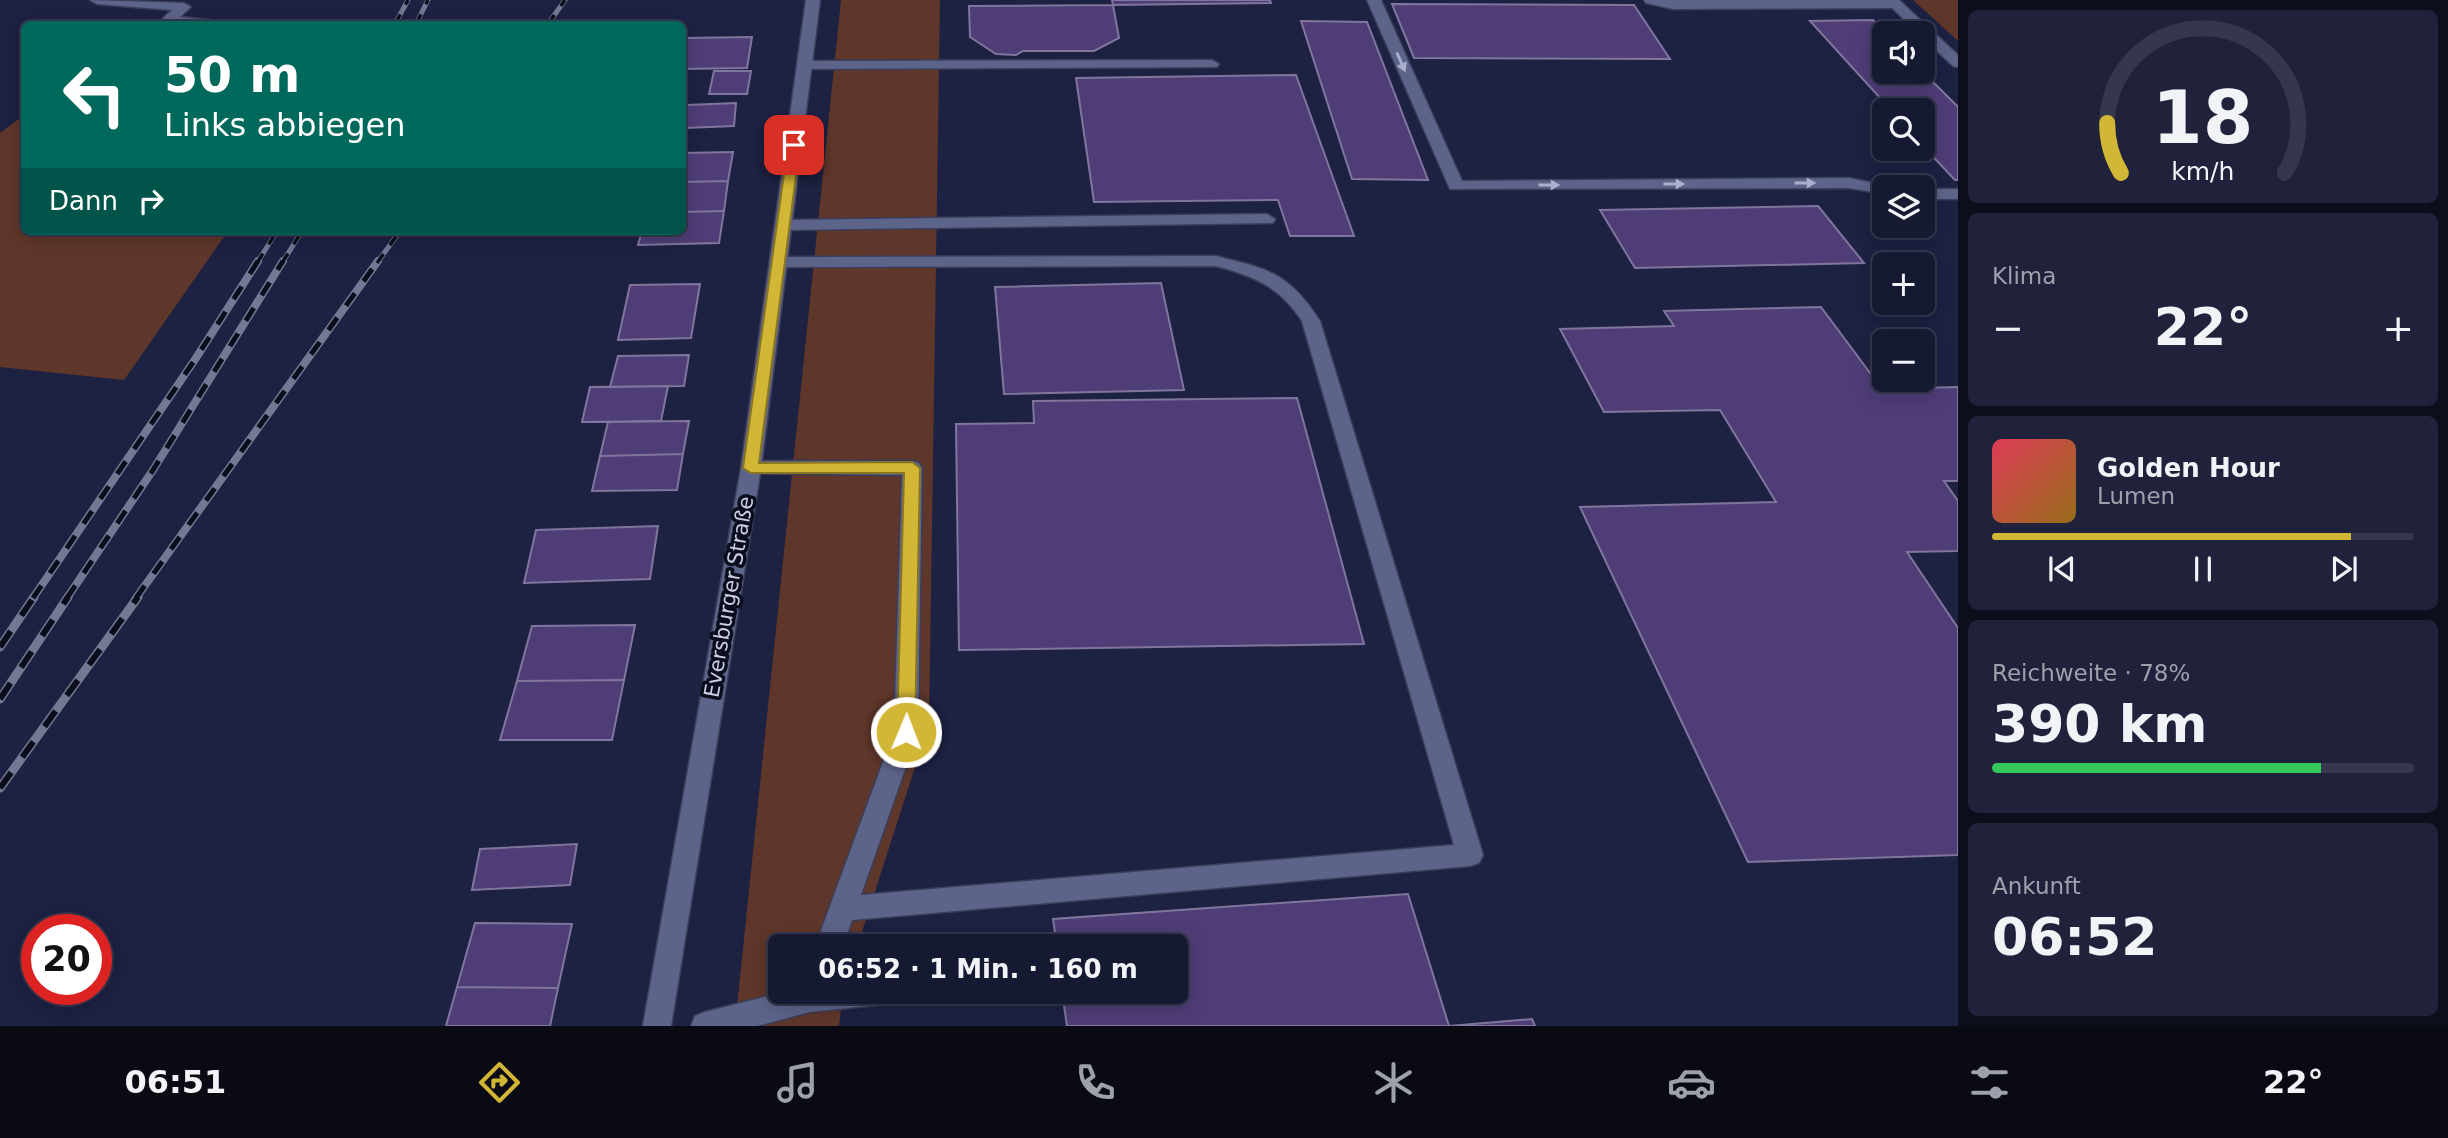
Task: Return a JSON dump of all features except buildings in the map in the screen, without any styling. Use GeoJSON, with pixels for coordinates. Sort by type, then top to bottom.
{"type":"FeatureCollection","features":[{"type":"Feature","properties":{"kind":"street"},"geometry":{"type":"LineString","coordinates":[[97,0],[184,7],[168,20],[179,21]]}},
{"type":"Feature","properties":{"kind":"street","name":"Eversburger Straße"},"geometry":{"type":"LineString","coordinates":[[657,1026],[751,468],[813,0]]}},
{"type":"Feature","properties":{"kind":"street"},"geometry":{"type":"LineString","coordinates":[[1374,0],[1456,186],[1849,183],[1872,186]]}},
{"type":"Feature","properties":{"kind":"street"},"geometry":{"type":"LineString","coordinates":[[1651,0],[1673,5],[1894,2],[1958,63]]}},
{"type":"Feature","properties":{"kind":"street"},"geometry":{"type":"LineString","coordinates":[[805,65],[1212,64]]}},
{"type":"Feature","properties":{"kind":"street"},"geometry":{"type":"LineString","coordinates":[[1935,194],[1958,194]]}},
{"type":"Feature","properties":{"kind":"street"},"geometry":{"type":"LineString","coordinates":[[783,225],[1266,219]]}},
{"type":"Feature","properties":{"kind":"street"},"geometry":{"type":"LineString","coordinates":[[778,262],[1216,261],[1261,272],[1295,294],[1311,321],[1470,855],[842,909]]}},
{"type":"Feature","properties":{"kind":"street"},"geometry":{"type":"LineString","coordinates":[[751,468],[912,468],[906,732],[833,934]]}},
{"type":"Feature","properties":{"kind":"street"},"geometry":{"type":"LineString","coordinates":[[705,1026],[783,1004]]}},
{"type":"Feature","properties":{"kind":"shaded area"},"geometry":{"type":"Polygon","coordinates":[[[841,0],[940,0],[929,724],[861,934],[768,934],[768,1004],[842,1004],[839,1026],[735,1026],[841,0]]]}},
{"type":"Feature","properties":{"kind":"shaded area"},"geometry":{"type":"Polygon","coordinates":[[[1913,0],[1958,0],[1958,41],[1913,0]]]}},
{"type":"Feature","properties":{"kind":"shaded area"},"geometry":{"type":"Polygon","coordinates":[[[21,117],[21,235],[225,235],[124,380],[0,367],[0,133],[21,117]]]}},
{"type":"Feature","properties":{"kind":"railway"},"geometry":{"type":"LineString","coordinates":[[397,21],[408,0]]}},
{"type":"Feature","properties":{"kind":"railway"},"geometry":{"type":"LineString","coordinates":[[418,21],[428,0]]}},
{"type":"Feature","properties":{"kind":"railway"},"geometry":{"type":"LineString","coordinates":[[550,21],[565,0]]}},
{"type":"Feature","properties":{"kind":"railway"},"geometry":{"type":"LineString","coordinates":[[257,263],[274,235]]}},
{"type":"Feature","properties":{"kind":"railway"},"geometry":{"type":"LineString","coordinates":[[282,263],[300,235]]}},
{"type":"Feature","properties":{"kind":"railway"},"geometry":{"type":"LineString","coordinates":[[377,263],[397,235]]}},
{"type":"Feature","properties":{"kind":"railway"},"geometry":{"type":"LineString","coordinates":[[33,598],[196,358],[258,261]]}},
{"type":"Feature","properties":{"kind":"railway"},"geometry":{"type":"LineString","coordinates":[[67,598],[153,470],[283,261]]}},
{"type":"Feature","properties":{"kind":"railway"},"geometry":{"type":"LineString","coordinates":[[136,598],[378,261]]}},
{"type":"Feature","properties":{"kind":"railway"},"geometry":{"type":"LineString","coordinates":[[0,647],[34,597]]}},
{"type":"Feature","properties":{"kind":"railway"},"geometry":{"type":"LineString","coordinates":[[0,699],[68,597]]}},
{"type":"Feature","properties":{"kind":"railway"},"geometry":{"type":"LineString","coordinates":[[0,788],[138,597]]}},
{"type":"Feature","properties":{"kind":"route"},"geometry":{"type":"LineString","coordinates":[[794,145],[751,468],[912,468],[906,732]]}}]}
